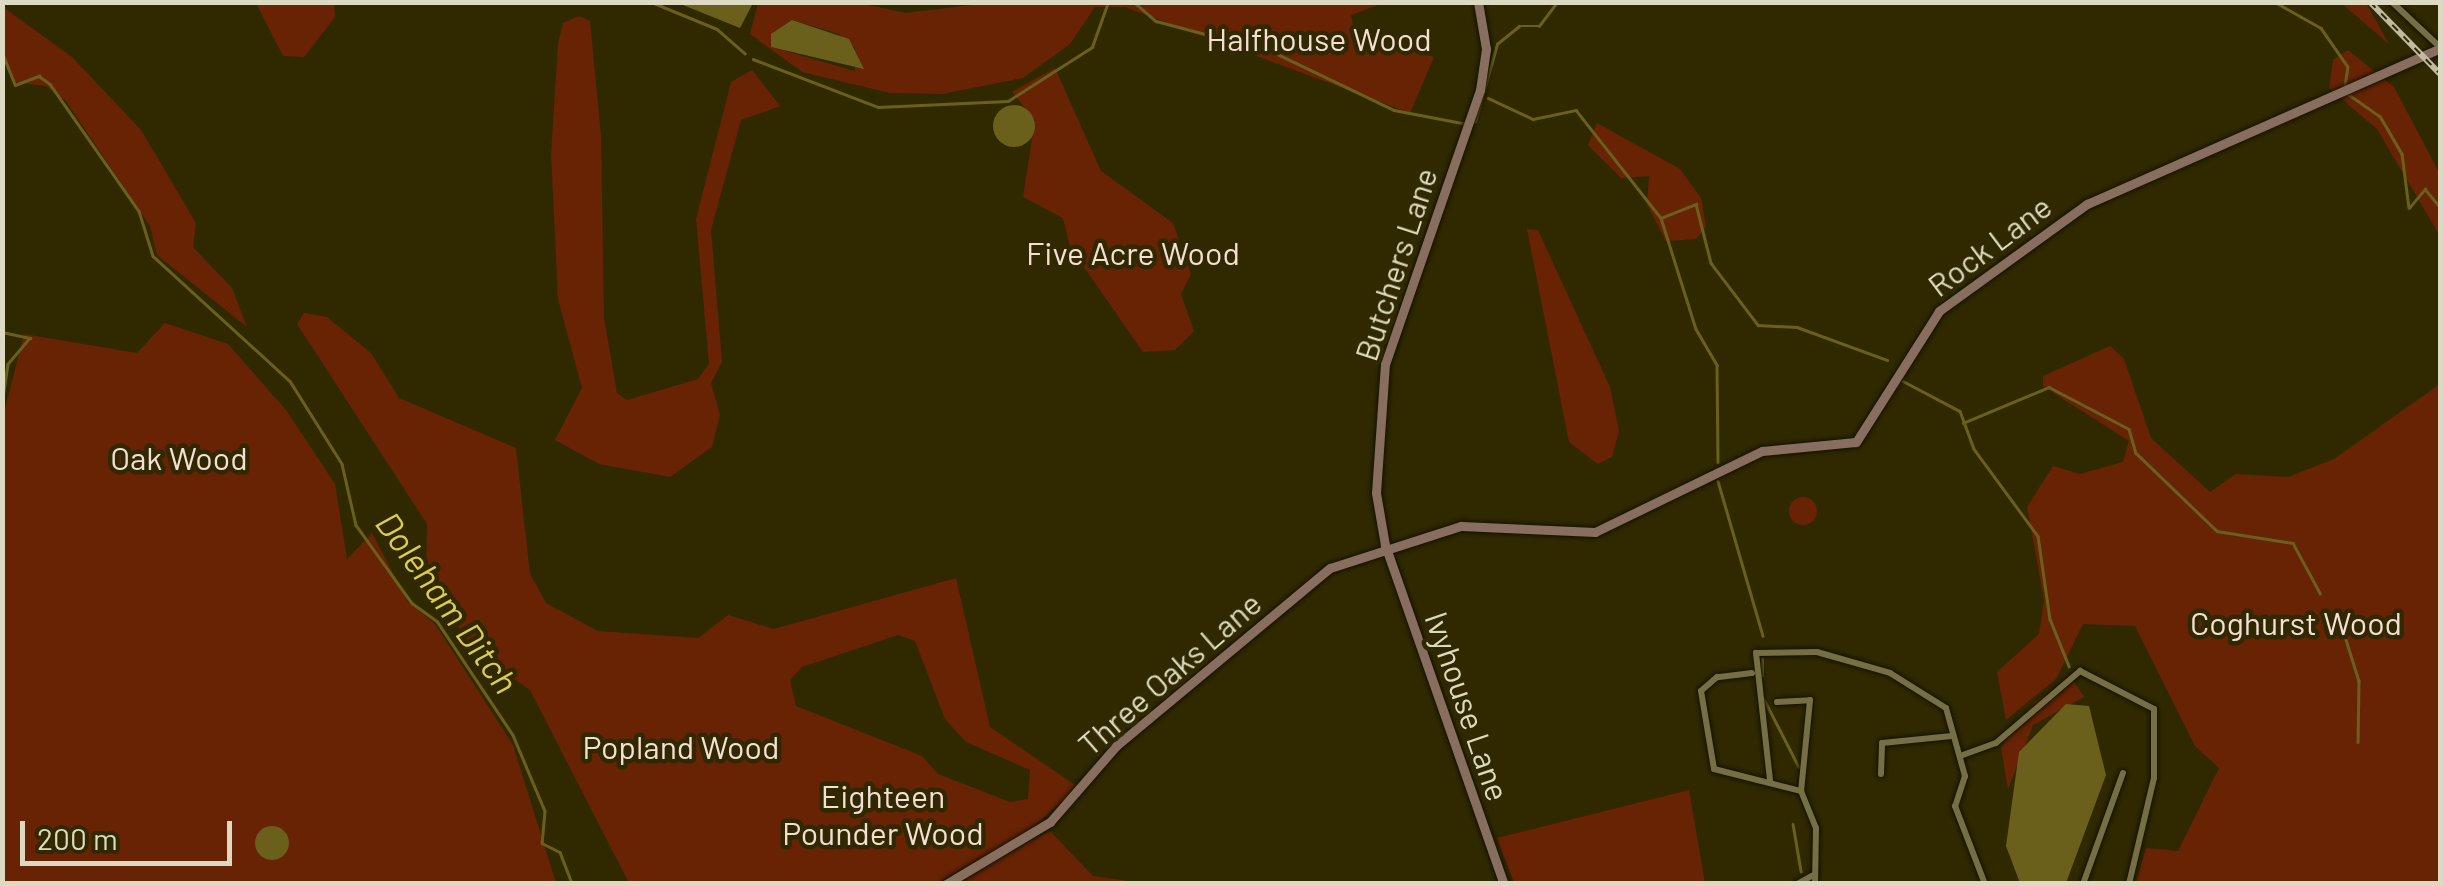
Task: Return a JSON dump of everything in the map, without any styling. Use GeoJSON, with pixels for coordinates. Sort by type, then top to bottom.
{"type":"FeatureCollection","features":[{"type":"Feature","properties":{"kind":"street","name":"Butchers Lane"},"geometry":{"type":"LineString","coordinates":[[1385,545],[1376,493],[1385,364],[1468,123],[1486,49],[1478,2]]}},
{"type":"Feature","properties":{"kind":"street"},"geometry":{"type":"LineString","coordinates":[[2392,2],[2440,47]]}},
{"type":"Feature","properties":{"kind":"street","name":"Rock Lane"},"geometry":{"type":"LineString","coordinates":[[1385,545],[1461,526],[1596,532],[1762,451],[1856,442],[1938,311],[1983,277],[2103,196],[2440,47]]}},
{"type":"Feature","properties":{"kind":"street","name":"Three Oaks Lane"},"geometry":{"type":"LineString","coordinates":[[946,884],[1050,822],[1116,746],[1310,583],[1385,545]]}},
{"type":"Feature","properties":{"kind":"street","name":"Ivyhouse Lane"},"geometry":{"type":"LineString","coordinates":[[1385,545],[1504,884]]}},
{"type":"Feature","properties":{"kind":"street"},"geometry":{"type":"LineString","coordinates":[[1770,780],[1752,657],[1768,651],[1817,652],[1890,673],[1946,708],[1960,756],[1956,806],[1984,884]]}},
{"type":"Feature","properties":{"kind":"street"},"geometry":{"type":"LineString","coordinates":[[1960,756],[1996,744],[2080,671],[2158,715],[2139,840],[2128,884]]}},
{"type":"Feature","properties":{"kind":"street"},"geometry":{"type":"LineString","coordinates":[[1752,673],[1703,686],[1706,730],[1722,775],[1770,780],[1801,791]]}},
{"type":"Feature","properties":{"kind":"street"},"geometry":{"type":"LineString","coordinates":[[1778,702],[1811,704],[1801,791],[1816,828],[1814,879],[1797,884]]}},
{"type":"Feature","properties":{"kind":"street"},"geometry":{"type":"LineString","coordinates":[[1881,774],[1882,743],[1952,736]]}},
{"type":"Feature","properties":{"kind":"street"},"geometry":{"type":"LineString","coordinates":[[2083,884],[2122,772]]}},
{"type":"Feature","properties":{"kind":"green space","name":"Halfhouse Wood"},"geometry":{"type":"Polygon","coordinates":[[[996,2],[1386,2],[1351,15],[1354,30],[1434,57],[1410,113],[1125,7],[1095,7],[1070,44],[1023,78],[942,94],[890,93],[802,72],[750,34],[758,3],[859,3],[906,13],[996,2]],[[793,20],[771,34],[771,47],[855,71],[855,48],[839,34],[793,20]]]}},
{"type":"Feature","properties":{"kind":"green space"},"geometry":{"type":"Polygon","coordinates":[[[256,3],[334,3],[335,17],[304,57],[283,56],[256,3]]]}},
{"type":"Feature","properties":{"kind":"green space"},"geometry":{"type":"Polygon","coordinates":[[[2341,3],[2366,3],[2389,44],[2341,3]]]}},
{"type":"Feature","properties":{"kind":"green space"},"geometry":{"type":"Polygon","coordinates":[[[3,7],[72,57],[141,130],[196,223],[193,247],[232,288],[247,327],[157,255],[150,226],[66,101],[46,86],[13,82],[3,58],[3,7]]]}},
{"type":"Feature","properties":{"kind":"green space"},"geometry":{"type":"Polygon","coordinates":[[[579,16],[590,21],[601,135],[604,318],[617,393],[627,400],[698,379],[709,364],[696,219],[731,82],[752,70],[780,106],[741,120],[711,230],[722,362],[711,383],[720,415],[712,447],[670,477],[599,464],[555,440],[582,388],[558,299],[551,154],[558,44],[563,23],[579,16]]]}},
{"type":"Feature","properties":{"kind":"green space"},"geometry":{"type":"Polygon","coordinates":[[[2348,50],[2394,87],[2440,174],[2440,236],[2377,129],[2329,88],[2333,60],[2348,50]]]}},
{"type":"Feature","properties":{"kind":"green space","name":"Five Acre Wood"},"geometry":{"type":"Polygon","coordinates":[[[1055,68],[1101,171],[1173,223],[1191,274],[1181,294],[1194,331],[1175,350],[1143,352],[1070,247],[1063,218],[1023,197],[1035,120],[1012,92],[1055,68]]]}},
{"type":"Feature","properties":{"kind":"green space"},"geometry":{"type":"Polygon","coordinates":[[[1597,123],[1680,169],[1701,198],[1706,227],[1696,239],[1666,241],[1647,204],[1649,176],[1621,178],[1588,145],[1597,123]]]}},
{"type":"Feature","properties":{"kind":"green space"},"geometry":{"type":"Polygon","coordinates":[[[1527,229],[1538,230],[1610,387],[1619,431],[1612,457],[1598,464],[1569,442],[1527,229]]]}},
{"type":"Feature","properties":{"kind":"green space"},"geometry":{"type":"Polygon","coordinates":[[[304,313],[327,317],[371,353],[399,398],[516,448],[530,574],[546,603],[598,631],[698,638],[728,615],[774,629],[956,578],[990,727],[1078,787],[1031,829],[937,883],[629,883],[530,690],[477,653],[426,580],[427,524],[297,324],[304,313]],[[898,635],[802,667],[790,680],[796,706],[922,756],[938,774],[1010,802],[1028,799],[1030,770],[966,742],[945,719],[915,641],[898,635]]]}},
{"type":"Feature","properties":{"kind":"green space","name":"Oak Wood"},"geometry":{"type":"Polygon","coordinates":[[[165,323],[228,344],[286,410],[335,484],[347,559],[372,533],[408,602],[435,624],[513,745],[556,883],[3,884],[2,421],[24,334],[137,353],[165,323]]]}},
{"type":"Feature","properties":{"kind":"green space","name":"Coghurst Wood"},"geometry":{"type":"Polygon","coordinates":[[[2110,346],[2124,359],[2151,438],[2210,492],[2236,474],[2288,477],[2334,459],[2440,384],[2440,883],[2136,883],[2146,848],[2178,851],[2219,768],[2195,746],[2135,626],[2083,624],[2056,679],[2006,720],[1997,672],[2039,634],[2044,600],[2027,507],[2053,466],[2080,474],[2123,462],[2129,441],[2043,386],[2043,376],[2110,346]]]}},
{"type":"Feature","properties":{"kind":"green space"},"geometry":{"type":"Polygon","coordinates":[[[1803,497],[1813,501],[1817,511],[1813,521],[1803,525],[1793,521],[1789,511],[1793,501],[1803,497]]]}},
{"type":"Feature","properties":{"kind":"green space"},"geometry":{"type":"Polygon","coordinates":[[[2072,679],[2084,697],[2033,725],[2008,789],[2001,747],[2035,701],[2072,679]]]}},
{"type":"Feature","properties":{"kind":"green space"},"geometry":{"type":"Polygon","coordinates":[[[1689,790],[1705,883],[1514,883],[1497,838],[1689,790]]]}},
{"type":"Feature","properties":{"kind":"green space"},"geometry":{"type":"Polygon","coordinates":[[[1050,831],[1093,876],[1142,883],[949,884],[1050,831]]]}},
{"type":"Feature","properties":{"kind":"shaded area"},"geometry":{"type":"Polygon","coordinates":[[[678,3],[753,3],[740,28],[678,3]]]}},
{"type":"Feature","properties":{"kind":"shaded area"},"geometry":{"type":"Polygon","coordinates":[[[792,20],[849,39],[864,69],[771,47],[771,34],[792,20]]]}},
{"type":"Feature","properties":{"kind":"shaded area"},"geometry":{"type":"Polygon","coordinates":[[[1014,105],[1029,111],[1035,126],[1029,141],[1014,147],[999,141],[993,126],[999,111],[1014,105]]]}},
{"type":"Feature","properties":{"kind":"shaded area"},"geometry":{"type":"Polygon","coordinates":[[[2066,704],[2089,706],[2106,775],[2066,883],[2020,883],[2006,846],[2019,752],[2066,704]]]}},
{"type":"Feature","properties":{"kind":"shaded area"},"geometry":{"type":"Polygon","coordinates":[[[272,826],[284,831],[289,843],[284,855],[272,860],[260,855],[255,843],[260,831],[272,826]]]}},
{"type":"Feature","properties":{"kind":"waterway"},"geometry":{"type":"LineString","coordinates":[[651,2],[717,29],[745,53]]}},
{"type":"Feature","properties":{"kind":"waterway"},"geometry":{"type":"LineString","coordinates":[[753,59],[878,107],[1008,101],[1092,47],[1108,2]]}},
{"type":"Feature","properties":{"kind":"waterway"},"geometry":{"type":"LineString","coordinates":[[1134,2],[1156,21],[1273,52],[1394,110],[1467,124]]}},
{"type":"Feature","properties":{"kind":"waterway"},"geometry":{"type":"LineString","coordinates":[[1475,122],[1497,44],[1519,26],[1539,26],[1557,2]]}},
{"type":"Feature","properties":{"kind":"waterway"},"geometry":{"type":"LineString","coordinates":[[2275,2],[2321,28],[2348,67],[2345,87]]}},
{"type":"Feature","properties":{"kind":"waterway","name":"Doleham Ditch"},"geometry":{"type":"LineString","coordinates":[[2,52],[15,85],[39,76],[50,84],[139,211],[153,256],[290,381],[342,464],[356,525],[412,603],[437,621],[513,735],[545,811],[542,843],[560,852],[572,884]]}},
{"type":"Feature","properties":{"kind":"waterway"},"geometry":{"type":"LineString","coordinates":[[2348,94],[2380,116],[2402,154],[2409,208],[2425,189],[2440,207]]}},
{"type":"Feature","properties":{"kind":"waterway"},"geometry":{"type":"LineString","coordinates":[[1488,98],[1533,119],[1576,110],[1661,218],[1696,329],[1717,365],[1718,462]]}},
{"type":"Feature","properties":{"kind":"waterway"},"geometry":{"type":"LineString","coordinates":[[1661,218],[1696,204],[1711,263],[1758,325],[1797,327],[1887,360]]}},
{"type":"Feature","properties":{"kind":"waterway"},"geometry":{"type":"LineString","coordinates":[[2,332],[30,338],[8,364],[2,404]]}},
{"type":"Feature","properties":{"kind":"waterway"},"geometry":{"type":"LineString","coordinates":[[1903,381],[1960,411],[1974,449],[2038,536],[2050,619],[2069,666]]}},
{"type":"Feature","properties":{"kind":"waterway"},"geometry":{"type":"LineString","coordinates":[[1963,423],[2049,387],[2129,429],[2136,453],[2217,531],[2293,543],[2320,593]]}},
{"type":"Feature","properties":{"kind":"waterway"},"geometry":{"type":"LineString","coordinates":[[1718,481],[1763,636]]}},
{"type":"Feature","properties":{"kind":"waterway"},"geometry":{"type":"LineString","coordinates":[[2338,614],[2359,681],[2358,742]]}},
{"type":"Feature","properties":{"kind":"waterway"},"geometry":{"type":"LineString","coordinates":[[1762,659],[1762,676]]}},
{"type":"Feature","properties":{"kind":"waterway"},"geometry":{"type":"LineString","coordinates":[[1764,699],[1799,767]]}},
{"type":"Feature","properties":{"kind":"waterway"},"geometry":{"type":"LineString","coordinates":[[1793,824],[1801,871]]}},
{"type":"Feature","properties":{"kind":"railway"},"geometry":{"type":"LineString","coordinates":[[2370,2],[2440,74]]}},
{"type":"Feature","properties":{"kind":"park label","name":"Popland Wood"},"geometry":{"type":"Point","coordinates":[681,746]}},
{"type":"Feature","properties":{"kind":"park label","name":"Eighteen Pounder Wood"},"geometry":{"type":"Point","coordinates":[883,814]}}]}
